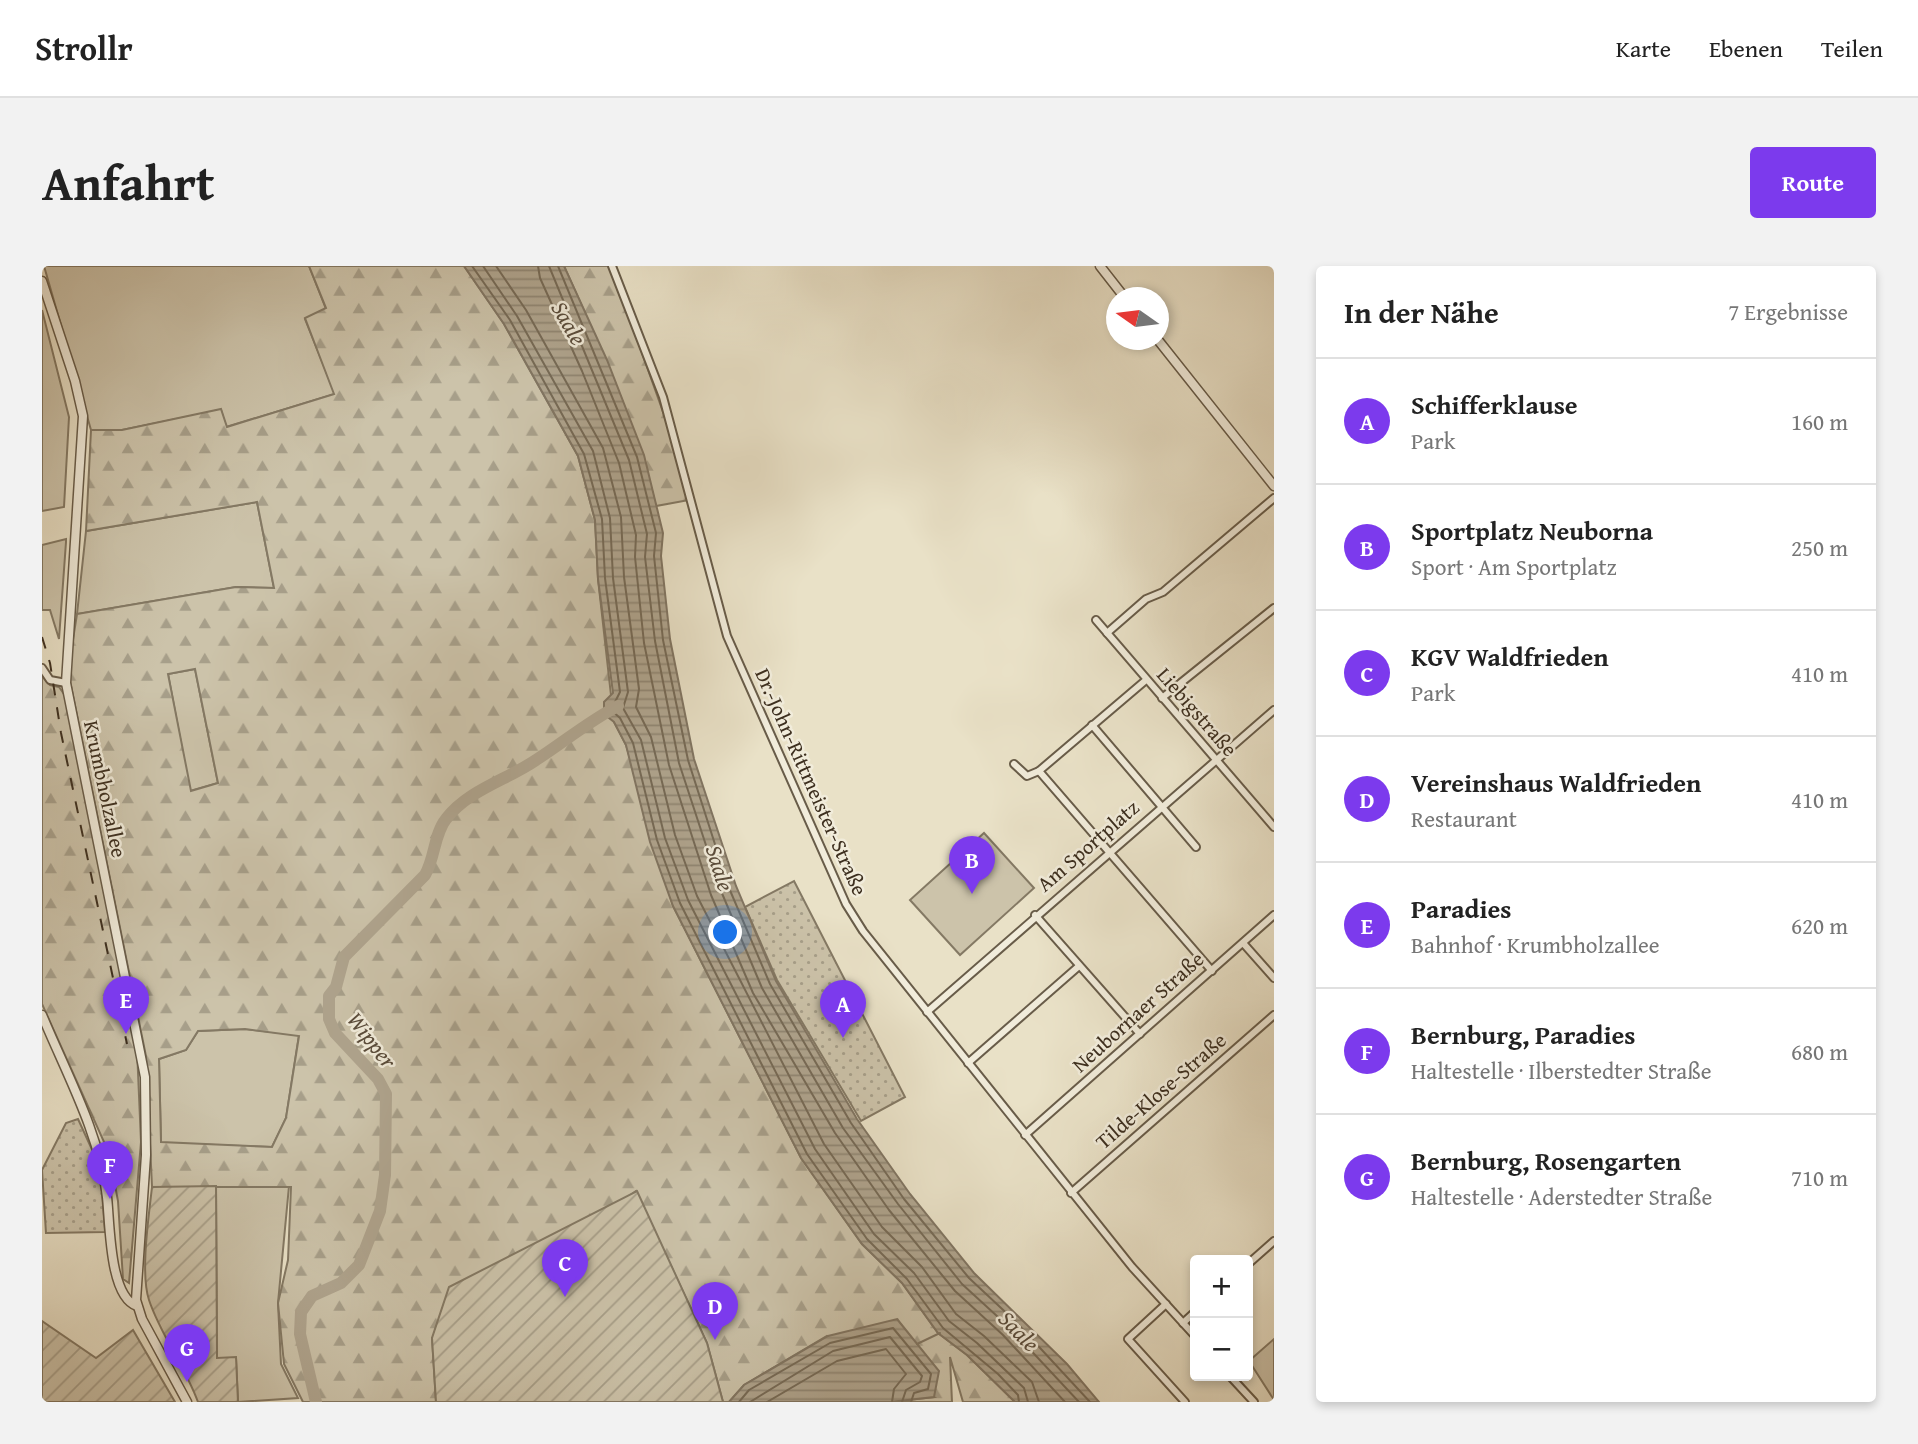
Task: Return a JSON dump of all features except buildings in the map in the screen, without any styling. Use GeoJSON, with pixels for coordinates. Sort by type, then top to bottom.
{"type":"FeatureCollection","features":[{"type":"Feature","properties":{"kind":"street","name":"Dr.-John-Rittmeister-Straße"},"geometry":{"type":"LineString","coordinates":[[612,266],[663,397],[727,636],[838,890],[863,931],[1025,1135],[1190,1331]]}},
{"type":"Feature","properties":{"kind":"street"},"geometry":{"type":"LineString","coordinates":[[1100,266],[1116,287]]}},
{"type":"Feature","properties":{"kind":"street","name":"Krumbholzallee"},"geometry":{"type":"LineString","coordinates":[[42,281],[75,381],[83,416],[66,683],[141,1049],[146,1090],[146,1155],[135,1282],[137,1306]]}},
{"type":"Feature","properties":{"kind":"street"},"geometry":{"type":"LineString","coordinates":[[1166,350],[1274,486]]}},
{"type":"Feature","properties":{"kind":"street"},"geometry":{"type":"LineString","coordinates":[[1107,633],[1146,599],[1163,592],[1274,498]]}},
{"type":"Feature","properties":{"kind":"street"},"geometry":{"type":"LineString","coordinates":[[1162,698],[1274,608]]}},
{"type":"Feature","properties":{"kind":"street","name":"Liebigstraße"},"geometry":{"type":"LineString","coordinates":[[1096,620],[1274,827]]}},
{"type":"Feature","properties":{"kind":"street"},"geometry":{"type":"LineString","coordinates":[[42,668],[50,681],[66,683]]}},
{"type":"Feature","properties":{"kind":"street"},"geometry":{"type":"LineString","coordinates":[[1014,764],[1027,776],[1039,771],[1146,680]]}},
{"type":"Feature","properties":{"kind":"street","name":"Am Sportplatz"},"geometry":{"type":"LineString","coordinates":[[927,1012],[1160,805],[1274,710]]}},
{"type":"Feature","properties":{"kind":"street"},"geometry":{"type":"LineString","coordinates":[[1092,725],[1196,847]]}},
{"type":"Feature","properties":{"kind":"street"},"geometry":{"type":"LineString","coordinates":[[1039,771],[1212,971]]}},
{"type":"Feature","properties":{"kind":"street"},"geometry":{"type":"LineString","coordinates":[[1035,915],[1140,1034]]}},
{"type":"Feature","properties":{"kind":"street","name":"Neubornaer Straße"},"geometry":{"type":"LineString","coordinates":[[1025,1135],[1274,915]]}},
{"type":"Feature","properties":{"kind":"street"},"geometry":{"type":"LineString","coordinates":[[1243,943],[1274,978]]}},
{"type":"Feature","properties":{"kind":"street"},"geometry":{"type":"LineString","coordinates":[[968,1063],[1079,966]]}},
{"type":"Feature","properties":{"kind":"street"},"geometry":{"type":"LineString","coordinates":[[42,1015],[98,1150],[115,1268],[126,1298],[137,1306],[187,1402]]}},
{"type":"Feature","properties":{"kind":"street","name":"Tilde-Klose-Straße"},"geometry":{"type":"LineString","coordinates":[[1071,1192],[1274,1015]]}},
{"type":"Feature","properties":{"kind":"street"},"geometry":{"type":"LineString","coordinates":[[1253,1260],[1274,1241]]}},
{"type":"Feature","properties":{"kind":"street"},"geometry":{"type":"LineString","coordinates":[[1166,1304],[1128,1339],[1185,1402]]}},
{"type":"Feature","properties":{"kind":"street"},"geometry":{"type":"LineString","coordinates":[[1183,1323],[1190,1317]]}},
{"type":"Feature","properties":{"kind":"street"},"geometry":{"type":"LineString","coordinates":[[1235,1381],[1254,1402]]}},
{"type":"Feature","properties":{"kind":"green space"},"geometry":{"type":"Polygon","coordinates":[[[44,266],[309,266],[326,309],[305,319],[335,394],[226,427],[221,410],[122,430],[91,430],[44,266]]]}},
{"type":"Feature","properties":{"kind":"green space"},"geometry":{"type":"Polygon","coordinates":[[[309,266],[464,266],[504,324],[578,456],[595,520],[598,579],[614,722],[626,745],[673,906],[801,1158],[862,1244],[902,1283],[938,1333],[967,1355],[1015,1402],[963,1402],[950,1357],[952,1402],[890,1402],[934,1397],[827,1336],[744,1385],[729,1402],[723,1402],[707,1343],[636,1191],[432,1338],[436,1402],[303,1402],[284,1364],[278,1303],[288,1260],[291,1187],[152,1187],[146,1056],[68,671],[77,614],[236,587],[274,588],[257,502],[86,531],[91,430],[122,430],[221,409],[227,427],[334,394],[305,318],[326,308],[309,266]],[[195,669],[168,674],[191,791],[218,783],[195,669]],[[245,1029],[198,1031],[186,1050],[159,1059],[161,1142],[272,1147],[286,1118],[299,1036],[245,1029]]]}},
{"type":"Feature","properties":{"kind":"green space"},"geometry":{"type":"Polygon","coordinates":[[[564,266],[611,266],[673,440],[689,500],[656,506],[627,414],[564,266]]]}},
{"type":"Feature","properties":{"kind":"green space"},"geometry":{"type":"Polygon","coordinates":[[[42,310],[69,417],[64,507],[42,511],[42,310]]]}},
{"type":"Feature","properties":{"kind":"green space"},"geometry":{"type":"Polygon","coordinates":[[[257,502],[274,588],[236,587],[77,614],[86,531],[257,502]]]}},
{"type":"Feature","properties":{"kind":"green space"},"geometry":{"type":"Polygon","coordinates":[[[66,539],[59,639],[50,610],[42,610],[42,545],[66,539]]]}},
{"type":"Feature","properties":{"kind":"green space"},"geometry":{"type":"Polygon","coordinates":[[[195,669],[218,783],[190,791],[168,674],[195,669]]]}},
{"type":"Feature","properties":{"kind":"green space"},"geometry":{"type":"Polygon","coordinates":[[[42,676],[50,685],[59,687],[66,697],[137,1049],[141,1142],[129,1283],[123,1279],[118,1201],[109,1153],[42,1004],[42,676]]]}},
{"type":"Feature","properties":{"kind":"green space"},"geometry":{"type":"Polygon","coordinates":[[[984,833],[1034,888],[960,955],[910,900],[984,833]]]}},
{"type":"Feature","properties":{"kind":"green space"},"geometry":{"type":"Polygon","coordinates":[[[794,881],[905,1097],[861,1121],[777,980],[745,907],[794,881]]]}},
{"type":"Feature","properties":{"kind":"green space"},"geometry":{"type":"Polygon","coordinates":[[[245,1029],[299,1035],[286,1118],[272,1147],[161,1143],[159,1059],[186,1050],[198,1031],[245,1029]]]}},
{"type":"Feature","properties":{"kind":"green space"},"geometry":{"type":"Polygon","coordinates":[[[78,1119],[100,1167],[105,1232],[46,1233],[42,1170],[66,1123],[78,1119]]]}},
{"type":"Feature","properties":{"kind":"green space"},"geometry":{"type":"Polygon","coordinates":[[[216,1186],[289,1186],[278,1303],[281,1364],[298,1398],[238,1402],[236,1358],[217,1358],[216,1186]]]}},
{"type":"Feature","properties":{"kind":"green space"},"geometry":{"type":"Polygon","coordinates":[[[216,1186],[217,1358],[236,1357],[238,1402],[198,1402],[154,1313],[146,1289],[146,1244],[152,1187],[216,1186]]]}},
{"type":"Feature","properties":{"kind":"green space"},"geometry":{"type":"Polygon","coordinates":[[[637,1191],[707,1343],[723,1402],[436,1402],[432,1338],[449,1287],[637,1191]]]}},
{"type":"Feature","properties":{"kind":"green space"},"geometry":{"type":"Polygon","coordinates":[[[42,1321],[96,1358],[133,1330],[175,1402],[42,1402],[42,1321]]]}},
{"type":"Feature","properties":{"kind":"green space"},"geometry":{"type":"Polygon","coordinates":[[[1274,1339],[1274,1400],[1253,1367],[1253,1357],[1274,1339]]]}},
{"type":"Feature","properties":{"kind":"water","name":"Saale"},"geometry":{"type":"Polygon","coordinates":[[[464,266],[564,266],[607,360],[644,455],[663,533],[661,556],[670,639],[694,759],[736,886],[776,981],[857,1119],[910,1194],[974,1273],[1067,1364],[1099,1402],[1015,1402],[967,1355],[938,1333],[902,1283],[862,1244],[801,1158],[673,906],[650,842],[626,745],[614,722],[604,714],[604,702],[613,693],[598,579],[595,520],[578,456],[504,324],[464,266]]]}},
{"type":"Feature","properties":{"kind":"water"},"geometry":{"type":"Polygon","coordinates":[[[897,1319],[939,1371],[934,1397],[890,1402],[729,1402],[744,1385],[828,1336],[897,1319]]]}},
{"type":"Feature","properties":{"kind":"waterway","name":"Wipper"},"geometry":{"type":"LineString","coordinates":[[316,1402],[300,1334],[301,1312],[312,1296],[341,1283],[359,1265],[380,1211],[385,1175],[386,1094],[378,1079],[335,1033],[329,1019],[329,996],[336,987],[344,957],[425,875],[442,825],[455,809],[476,793],[525,767],[618,706]]}},
{"type":"Feature","properties":{"kind":"waterway"},"geometry":{"type":"LineString","coordinates":[[917,1344],[940,1333]]}},
{"type":"Feature","properties":{"kind":"railway"},"geometry":{"type":"LineString","coordinates":[[42,637],[50,663],[61,733],[127,1044]]}},
{"type":"Feature","properties":{"kind":"place","name":"Sportplatz Neuborna"},"geometry":{"type":"Point","coordinates":[972,894]}},
{"type":"Feature","properties":{"kind":"place","name":"Paradies"},"geometry":{"type":"Point","coordinates":[126,1034]}},
{"type":"Feature","properties":{"kind":"place","name":"Schifferklause"},"geometry":{"type":"Point","coordinates":[843,1038]}},
{"type":"Feature","properties":{"kind":"place","name":"Bernburg, Paradies"},"geometry":{"type":"Point","coordinates":[110,1199]}},
{"type":"Feature","properties":{"kind":"place","name":"KGV Waldfrieden"},"geometry":{"type":"Point","coordinates":[565,1297]}},
{"type":"Feature","properties":{"kind":"place","name":"Vereinshaus Waldfrieden"},"geometry":{"type":"Point","coordinates":[715,1340]}},
{"type":"Feature","properties":{"kind":"place","name":"Bernburg, Rosengarten"},"geometry":{"type":"Point","coordinates":[187,1382]}}]}
